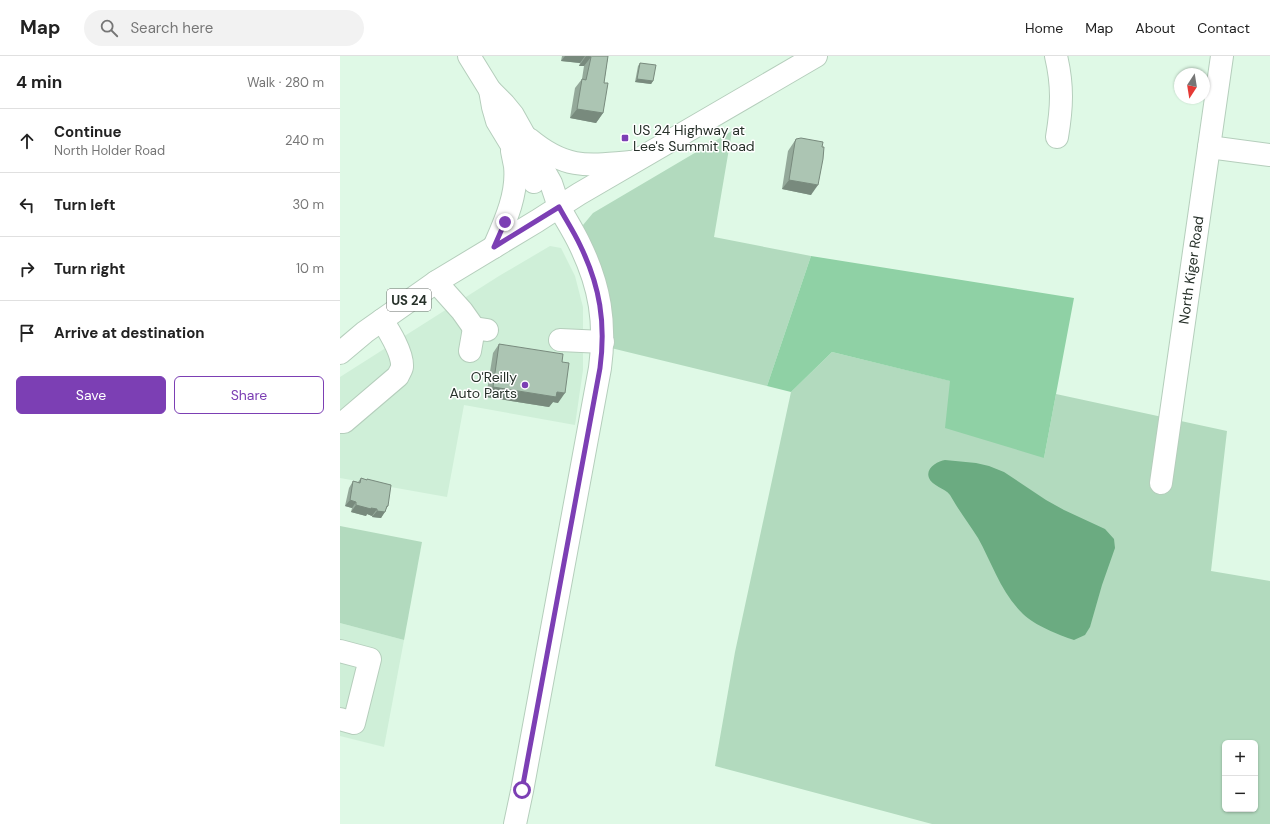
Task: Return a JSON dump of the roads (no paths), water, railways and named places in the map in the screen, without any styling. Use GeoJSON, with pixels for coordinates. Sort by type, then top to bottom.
{"type":"FeatureCollection","features":[{"type":"Feature","properties":{"kind":"street"},"geometry":{"type":"LineString","coordinates":[[469,56],[490,90],[497,121],[517,138],[559,159],[576,164],[592,165],[635,162]]}},
{"type":"Feature","properties":{"kind":"street","name":"US 24"},"geometry":{"type":"LineString","coordinates":[[340,353],[382,320],[436,282],[559,207],[816,56]]}},
{"type":"Feature","properties":{"kind":"street"},"geometry":{"type":"LineString","coordinates":[[1056,56],[1060,74],[1061,96],[1057,137]]}},
{"type":"Feature","properties":{"kind":"street","name":"North Kiger Road"},"geometry":{"type":"LineString","coordinates":[[1161,483],[1222,56]]}},
{"type":"Feature","properties":{"kind":"street"},"geometry":{"type":"LineString","coordinates":[[515,824],[603,342],[602,317],[595,282],[580,244],[559,207],[539,190],[517,138]]}},
{"type":"Feature","properties":{"kind":"street"},"geometry":{"type":"LineString","coordinates":[[494,247],[505,222],[515,187],[517,138]]}},
{"type":"Feature","properties":{"kind":"street"},"geometry":{"type":"LineString","coordinates":[[1209,147],[1270,155]]}},
{"type":"Feature","properties":{"kind":"street"},"geometry":{"type":"LineString","coordinates":[[436,282],[480,329],[470,351]]}},
{"type":"Feature","properties":{"kind":"street"},"geometry":{"type":"LineString","coordinates":[[340,422],[344,422],[398,376],[401,370],[402,366],[397,347],[382,320]]}},
{"type":"Feature","properties":{"kind":"street"},"geometry":{"type":"LineString","coordinates":[[560,340],[603,342]]}},
{"type":"Feature","properties":{"kind":"street"},"geometry":{"type":"LineString","coordinates":[[340,651],[370,659],[354,723],[340,719]]}},
{"type":"Feature","properties":{"kind":"place","name":"US 24 Highway at Lee's Summit Road"},"geometry":{"type":"Point","coordinates":[625,138]}},
{"type":"Feature","properties":{"kind":"place","name":"O'Reilly Auto Parts"},"geometry":{"type":"Point","coordinates":[525,385]}}]}
